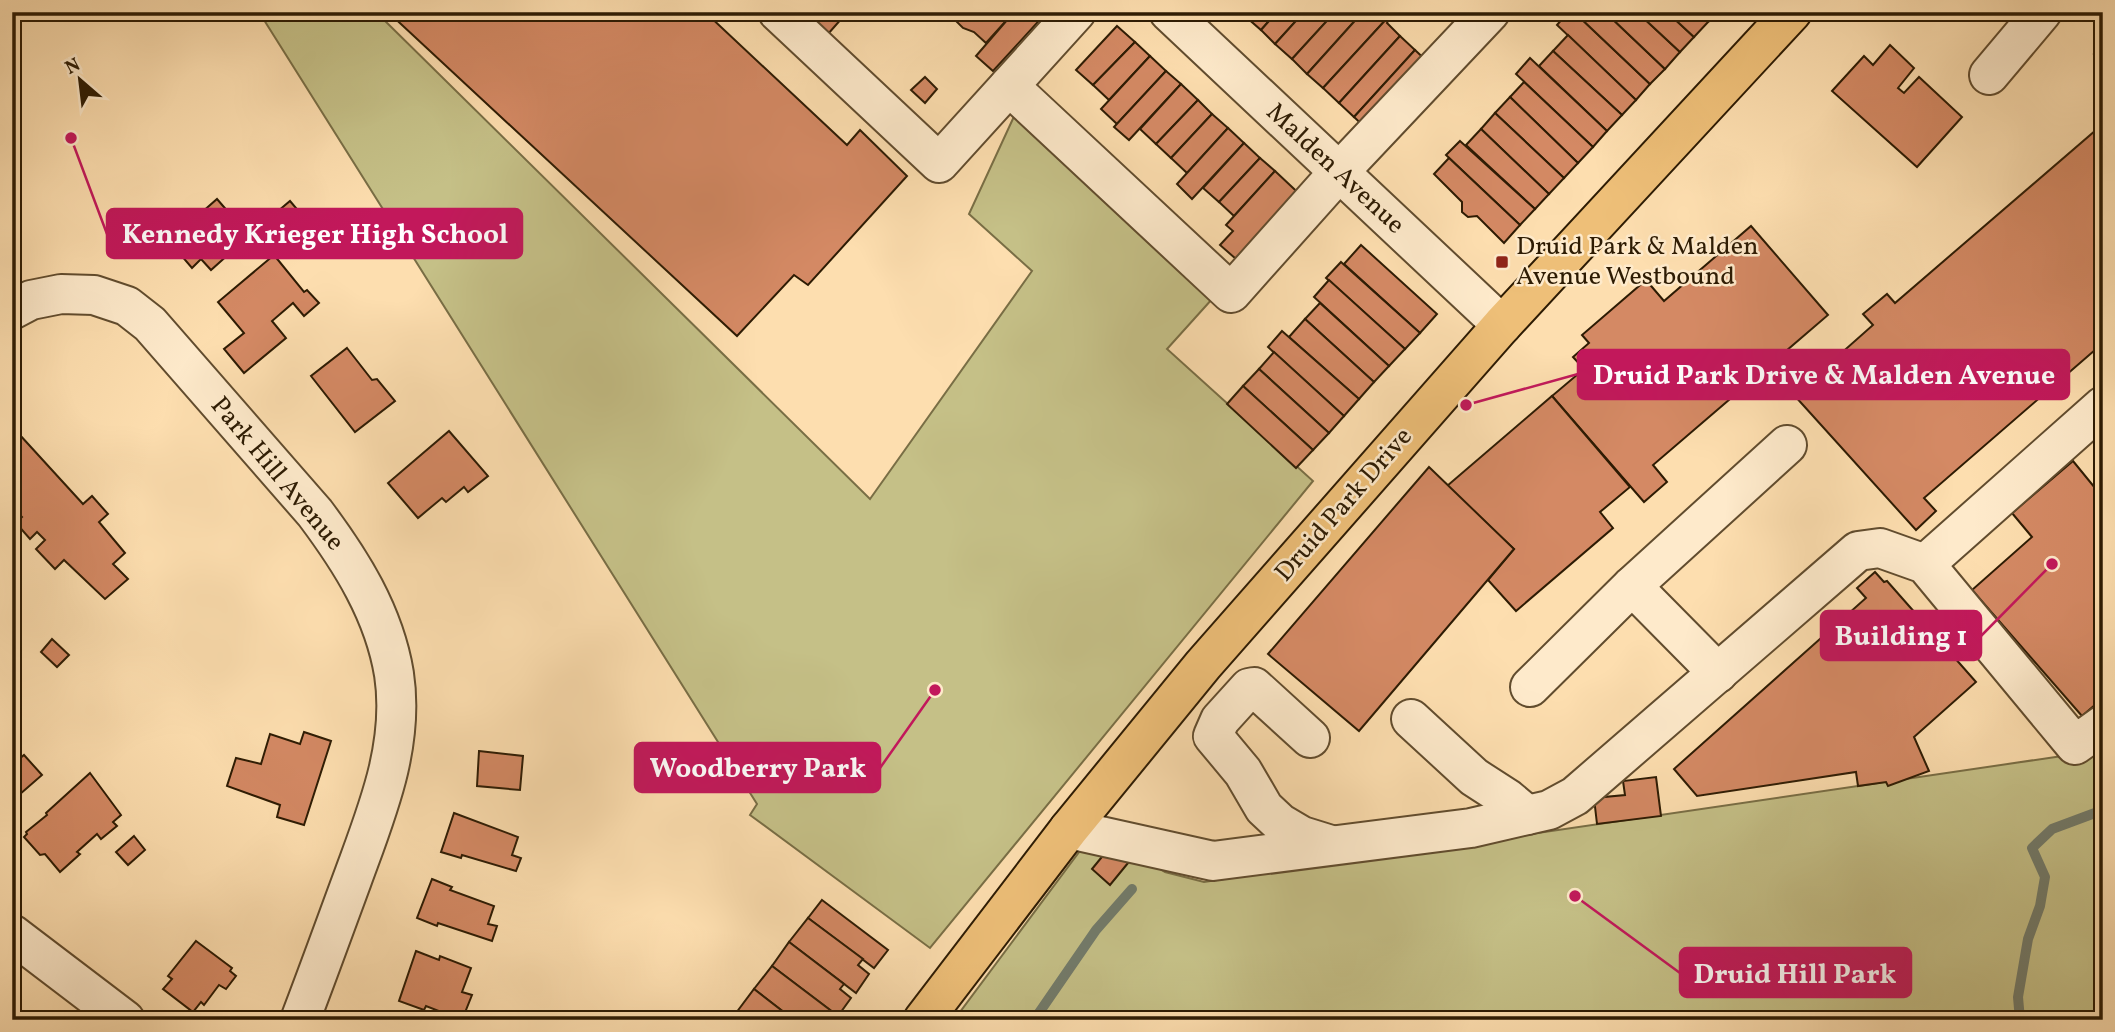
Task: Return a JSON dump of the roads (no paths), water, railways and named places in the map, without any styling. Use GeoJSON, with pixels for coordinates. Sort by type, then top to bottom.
{"type":"FeatureCollection","features":[{"type":"Feature","properties":{"kind":"main road","name":"Druid Park Drive"},"geometry":{"type":"LineString","coordinates":[[923,1020],[1069,829],[1203,665],[1502,325],[1792,12]]}},
{"type":"Feature","properties":{"kind":"street"},"geometry":{"type":"LineString","coordinates":[[778,12],[939,163],[1076,12]]}},
{"type":"Feature","properties":{"kind":"street","name":"Malden Avenue"},"geometry":{"type":"LineString","coordinates":[[1169,12],[1502,325]]}},
{"type":"Feature","properties":{"kind":"street"},"geometry":{"type":"LineString","coordinates":[[1009,86],[1231,293],[1339,172],[1490,12]]}},
{"type":"Feature","properties":{"kind":"street"},"geometry":{"type":"LineString","coordinates":[[1989,75],[2042,12]]}},
{"type":"Feature","properties":{"kind":"street","name":"Park Hill Avenue"},"geometry":{"type":"LineString","coordinates":[[12,310],[31,300],[61,293],[94,295],[127,306],[150,324],[315,513],[339,545],[366,591],[384,634],[394,673],[397,709],[393,747],[383,795],[300,1020]]}},
{"type":"Feature","properties":{"kind":"street"},"geometry":{"type":"LineString","coordinates":[[1925,564],[2103,406]]}},
{"type":"Feature","properties":{"kind":"street"},"geometry":{"type":"LineString","coordinates":[[1530,687],[1632,586],[1787,445]]}},
{"type":"Feature","properties":{"kind":"street"},"geometry":{"type":"LineString","coordinates":[[1069,829],[1213,861],[1471,828],[1549,810],[1575,796],[1858,551],[1880,548],[1925,564],[2075,745],[2103,725]]}},
{"type":"Feature","properties":{"kind":"street"},"geometry":{"type":"LineString","coordinates":[[1632,586],[1718,673]]}},
{"type":"Feature","properties":{"kind":"street"},"geometry":{"type":"LineString","coordinates":[[1310,738],[1254,687],[1249,688],[1220,720],[1213,736],[1242,772],[1264,808],[1280,823],[1302,836],[1334,846]]}},
{"type":"Feature","properties":{"kind":"street"},"geometry":{"type":"LineString","coordinates":[[1411,719],[1474,777],[1527,815]]}},
{"type":"Feature","properties":{"kind":"street"},"geometry":{"type":"LineString","coordinates":[[12,934],[125,1020]]}},
{"type":"Feature","properties":{"kind":"waterway"},"geometry":{"type":"LineString","coordinates":[[2020,1020],[2018,997],[2028,939],[2040,906],[2045,877],[2032,848],[2052,829],[2103,810]]}},
{"type":"Feature","properties":{"kind":"waterway"},"geometry":{"type":"LineString","coordinates":[[1034,1020],[1096,930],[1132,889]]}},
{"type":"Feature","properties":{"kind":"place","name":"Kennedy Krieger High School"},"geometry":{"type":"Point","coordinates":[71,138]}},
{"type":"Feature","properties":{"kind":"place","name":"Druid Park & Malden Avenue Westbound"},"geometry":{"type":"Point","coordinates":[1502,262]}},
{"type":"Feature","properties":{"kind":"place","name":"Druid Park Drive & Malden Avenue"},"geometry":{"type":"Point","coordinates":[1466,405]}},
{"type":"Feature","properties":{"kind":"place","name":"Building 1"},"geometry":{"type":"Point","coordinates":[2052,564]}},
{"type":"Feature","properties":{"kind":"place","name":"Woodberry Park"},"geometry":{"type":"Point","coordinates":[935,690]}},
{"type":"Feature","properties":{"kind":"place","name":"Druid Hill Park"},"geometry":{"type":"Point","coordinates":[1575,896]}}]}
